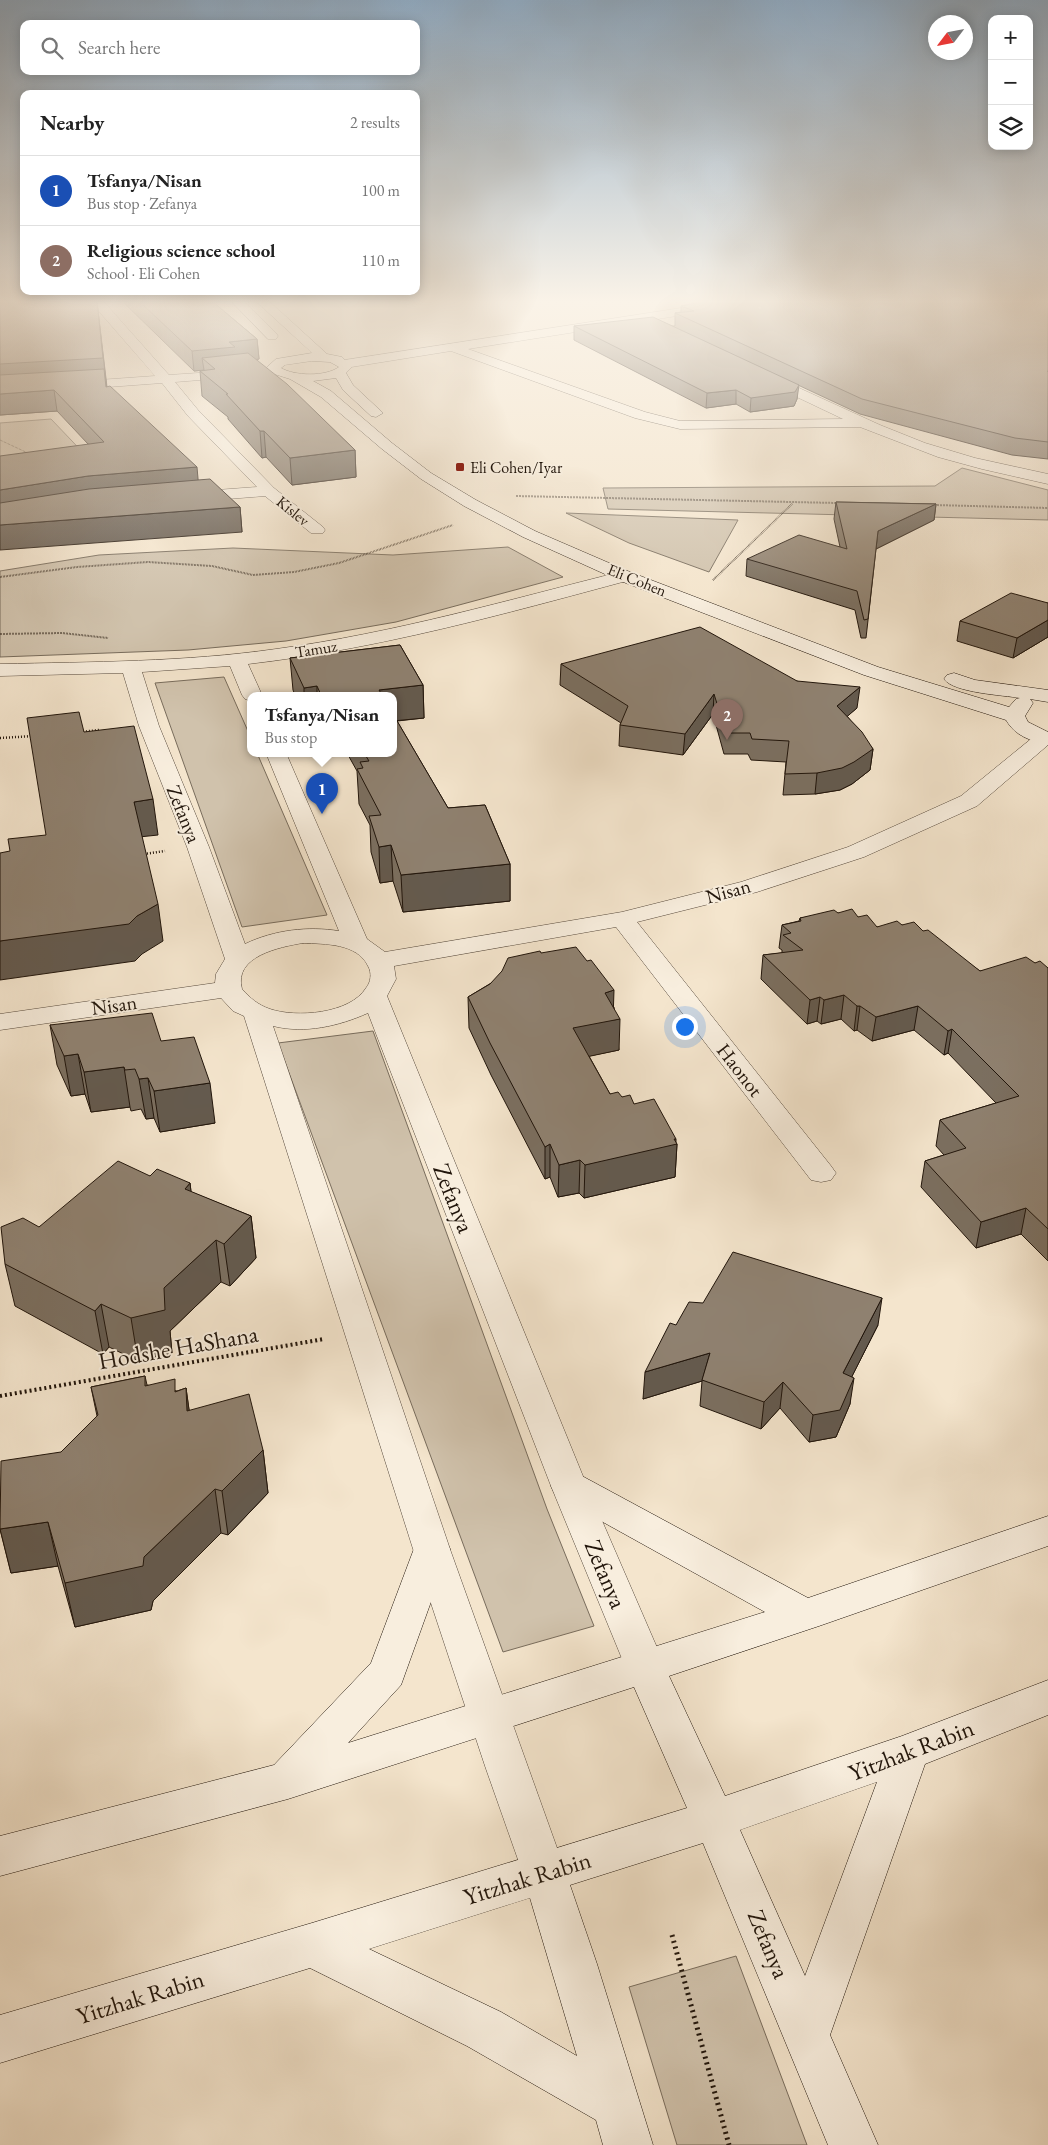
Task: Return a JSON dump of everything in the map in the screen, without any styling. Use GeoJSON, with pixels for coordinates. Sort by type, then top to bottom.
{"type":"FeatureCollection","features":[{"type":"Feature","properties":{"kind":"street","name":"Kislev"},"geometry":{"type":"LineString","coordinates":[[183,402],[269,491],[317,530]]}},
{"type":"Feature","properties":{"kind":"street","name":"Eli Cohen"},"geometry":{"type":"LineString","coordinates":[[336,402],[426,476],[529,534],[624,576],[871,670],[1015,716]]}},
{"type":"Feature","properties":{"kind":"street"},"geometry":{"type":"LineString","coordinates":[[363,402],[389,424]]}},
{"type":"Feature","properties":{"kind":"street"},"geometry":{"type":"LineString","coordinates":[[604,402],[640,415],[680,425],[861,422]]}},
{"type":"Feature","properties":{"kind":"street"},"geometry":{"type":"LineString","coordinates":[[819,402],[861,422],[944,454],[987,467],[1048,479]]}},
{"type":"Feature","properties":{"kind":"street","name":"Kislev"},"geometry":{"type":"LineString","coordinates":[[174,498],[269,491]]}},
{"type":"Feature","properties":{"kind":"street","name":"Eli Cohen"},"geometry":{"type":"LineString","coordinates":[[485,493],[521,513],[578,539],[702,591],[868,652]]}},
{"type":"Feature","properties":{"kind":"street","name":"Tamuz"},"geometry":{"type":"LineString","coordinates":[[0,670],[130,668],[237,660],[334,646],[426,628],[624,576]]}},
{"type":"Feature","properties":{"kind":"street"},"geometry":{"type":"LineString","coordinates":[[237,660],[251,692]]}},
{"type":"Feature","properties":{"kind":"street","name":"Zefanya"},"geometry":{"type":"LineString","coordinates":[[130,668],[149,726],[198,847],[238,960]]}},
{"type":"Feature","properties":{"kind":"street"},"geometry":{"type":"LineString","coordinates":[[934,673],[972,685],[1048,696]]}},
{"type":"Feature","properties":{"kind":"street"},"geometry":{"type":"LineString","coordinates":[[1046,738],[1029,732],[1019,724],[1015,716],[1016,709],[1023,702],[1048,696]]}},
{"type":"Feature","properties":{"kind":"street","name":"Nisan"},"geometry":{"type":"LineString","coordinates":[[380,961],[622,919],[749,887],[856,852],[969,801],[1046,738]]}},
{"type":"Feature","properties":{"kind":"street"},"geometry":{"type":"LineString","coordinates":[[278,757],[356,944]]}},
{"type":"Feature","properties":{"kind":"street","name":"Haonot"},"geometry":{"type":"LineString","coordinates":[[622,919],[821,1173]]}},
{"type":"Feature","properties":{"kind":"street"},"geometry":{"type":"LineString","coordinates":[[322,936],[340,938],[356,944],[370,951],[380,961],[384,972],[382,984],[374,996],[357,1008],[333,1017],[306,1021],[280,1020],[256,1014],[237,1003],[228,988],[231,969],[238,960],[266,944],[284,939],[322,936]]}},
{"type":"Feature","properties":{"kind":"street","name":"Nisan"},"geometry":{"type":"LineString","coordinates":[[0,1022],[228,988]]}},
{"type":"Feature","properties":{"kind":"street","name":"Zefanya"},"geometry":{"type":"LineString","coordinates":[[374,996],[569,1486],[645,1666],[713,1820],[754,1907],[853,2145]]}},
{"type":"Feature","properties":{"kind":"street"},"geometry":{"type":"LineString","coordinates":[[256,1014],[431,1548],[488,1718],[544,1873],[622,2125]]}},
{"type":"Feature","properties":{"kind":"street"},"geometry":{"type":"LineString","coordinates":[[569,1486],[804,1615]]}},
{"type":"Feature","properties":{"kind":"street"},"geometry":{"type":"LineString","coordinates":[[0,1856],[288,1780],[488,1718],[804,1615],[1048,1531]]}},
{"type":"Feature","properties":{"kind":"street"},"geometry":{"type":"LineString","coordinates":[[288,1780],[387,1674],[431,1548]]}},
{"type":"Feature","properties":{"kind":"street","name":"Yitzhak Rabin"},"geometry":{"type":"LineString","coordinates":[[0,2039],[312,1945],[713,1820],[909,1752],[1048,1697]]}},
{"type":"Feature","properties":{"kind":"street"},"geometry":{"type":"LineString","coordinates":[[807,2034],[909,1752]]}},
{"type":"Feature","properties":{"kind":"street"},"geometry":{"type":"LineString","coordinates":[[312,1945],[484,2029],[622,2125]]}},
{"type":"Feature","properties":{"kind":"path"},"geometry":{"type":"LineString","coordinates":[[0,440],[37,458]]}},
{"type":"Feature","properties":{"kind":"path"},"geometry":{"type":"LineString","coordinates":[[485,493],[842,503]]}},
{"type":"Feature","properties":{"kind":"path"},"geometry":{"type":"LineString","coordinates":[[702,591],[793,502]]}},
{"type":"Feature","properties":{"kind":"path"},"geometry":{"type":"LineString","coordinates":[[930,505],[1048,508]]}},
{"type":"Feature","properties":{"kind":"path"},"geometry":{"type":"LineString","coordinates":[[0,576],[77,567],[148,562],[212,566],[253,575],[294,572],[338,563],[490,513]]}},
{"type":"Feature","properties":{"kind":"path"},"geometry":{"type":"LineString","coordinates":[[80,732],[149,726]]}},
{"type":"Feature","properties":{"kind":"path"},"geometry":{"type":"LineString","coordinates":[[0,738],[40,735]]}},
{"type":"Feature","properties":{"kind":"path"},"geometry":{"type":"LineString","coordinates":[[138,855],[198,847]]}},
{"type":"Feature","properties":{"kind":"path","name":"Hodshe HaShana"},"geometry":{"type":"LineString","coordinates":[[0,1396],[362,1333]]}},
{"type":"Feature","properties":{"kind":"path"},"geometry":{"type":"LineString","coordinates":[[672,1935],[728,2145]]}},
{"type":"Feature","properties":{"kind":"shaded area"},"geometry":{"type":"Polygon","coordinates":[[[51,419],[93,463],[0,475],[0,423],[51,419]]]}},
{"type":"Feature","properties":{"kind":"shaded area"},"geometry":{"type":"Polygon","coordinates":[[[962,468],[1048,490],[1048,520],[608,509],[603,488],[935,486],[962,468]]]}},
{"type":"Feature","properties":{"kind":"shaded area"},"geometry":{"type":"Polygon","coordinates":[[[566,513],[738,520],[709,572],[629,543],[566,513]]]}},
{"type":"Feature","properties":{"kind":"shaded area"},"geometry":{"type":"Polygon","coordinates":[[[508,547],[563,577],[396,622],[286,641],[188,650],[0,657],[0,571],[99,555],[233,548],[393,555],[508,547]]]}},
{"type":"Feature","properties":{"kind":"shaded area"},"geometry":{"type":"Polygon","coordinates":[[[224,677],[247,729],[247,757],[259,757],[327,915],[242,927],[155,683],[224,677]]]}},
{"type":"Feature","properties":{"kind":"shaded area"},"geometry":{"type":"Polygon","coordinates":[[[373,1031],[547,1509],[594,1626],[503,1652],[278,1043],[373,1031]]]}},
{"type":"Feature","properties":{"kind":"shaded area"},"geometry":{"type":"Polygon","coordinates":[[[736,1956],[807,2145],[677,2145],[629,1987],[736,1956]]]}},
{"type":"Feature","properties":{"kind":"building"},"geometry":{"type":"Polygon","coordinates":[[[66,402],[127,402],[197,467],[88,476],[0,490],[0,456],[104,442],[66,402]]]}},
{"type":"Feature","properties":{"kind":"building"},"geometry":{"type":"Polygon","coordinates":[[[233,402],[306,402],[355,450],[290,458],[264,431],[260,431],[233,402]]]}},
{"type":"Feature","properties":{"kind":"building"},"geometry":{"type":"Polygon","coordinates":[[[874,402],[1048,402],[1048,442],[1015,438],[874,402]]]}},
{"type":"Feature","properties":{"kind":"building"},"geometry":{"type":"Polygon","coordinates":[[[210,479],[240,507],[0,525],[0,503],[89,489],[210,479]]]}},
{"type":"Feature","properties":{"kind":"building"},"geometry":{"type":"Polygon","coordinates":[[[836,502],[936,504],[878,531],[868,619],[864,620],[857,591],[747,559],[799,535],[847,549],[836,502]]]}},
{"type":"Feature","properties":{"kind":"building"},"geometry":{"type":"Polygon","coordinates":[[[1011,593],[1048,603],[1048,620],[1017,638],[960,621],[1011,593]]]}},
{"type":"Feature","properties":{"kind":"building"},"geometry":{"type":"Polygon","coordinates":[[[700,627],[797,681],[860,687],[837,706],[862,732],[873,749],[842,768],[817,773],[785,774],[789,741],[752,739],[750,733],[726,733],[714,694],[685,734],[620,725],[628,706],[561,664],[700,627]]]}},
{"type":"Feature","properties":{"kind":"building"},"geometry":{"type":"Polygon","coordinates":[[[400,645],[423,685],[379,690],[380,692],[320,692],[317,686],[304,688],[290,658],[400,645]]]}},
{"type":"Feature","properties":{"kind":"building"},"geometry":{"type":"Polygon","coordinates":[[[79,712],[84,732],[134,726],[153,799],[134,802],[158,904],[137,916],[129,924],[0,941],[0,853],[10,851],[8,839],[46,835],[27,718],[79,712]]]}},
{"type":"Feature","properties":{"kind":"building"},"geometry":{"type":"Polygon","coordinates":[[[397,721],[448,808],[485,805],[510,864],[401,875],[391,845],[379,847],[369,816],[381,815],[357,769],[363,768],[360,762],[369,761],[366,757],[397,757],[397,721]]]}},
{"type":"Feature","properties":{"kind":"building"},"geometry":{"type":"Polygon","coordinates":[[[852,909],[858,917],[867,915],[877,927],[897,921],[902,925],[914,922],[923,931],[928,930],[980,971],[1026,957],[1035,963],[1040,961],[1048,968],[1048,1229],[1026,1208],[981,1222],[925,1161],[966,1148],[940,1120],[1019,1096],[952,1029],[948,1031],[918,1006],[876,1017],[860,1006],[857,1006],[844,995],[824,1000],[820,997],[810,1000],[763,955],[803,950],[783,935],[791,933],[782,925],[801,921],[800,918],[834,910],[838,913],[852,909]]]}},
{"type":"Feature","properties":{"kind":"building"},"geometry":{"type":"Polygon","coordinates":[[[576,947],[587,961],[591,960],[614,990],[605,993],[620,1019],[573,1028],[610,1094],[618,1092],[622,1097],[630,1095],[634,1104],[654,1099],[677,1144],[585,1165],[580,1160],[559,1165],[550,1144],[545,1147],[490,1043],[468,997],[490,984],[502,971],[508,958],[540,951],[541,953],[576,947]]]}},
{"type":"Feature","properties":{"kind":"building"},"geometry":{"type":"Polygon","coordinates":[[[152,1013],[161,1041],[194,1037],[210,1083],[154,1091],[148,1078],[139,1079],[135,1069],[125,1070],[124,1067],[84,1072],[78,1054],[64,1056],[50,1025],[152,1013]]]}},
{"type":"Feature","properties":{"kind":"building"},"geometry":{"type":"Polygon","coordinates":[[[118,1161],[150,1176],[157,1169],[190,1183],[185,1189],[251,1216],[224,1244],[216,1240],[164,1288],[165,1310],[131,1318],[101,1304],[95,1311],[5,1264],[1,1227],[23,1218],[39,1227],[118,1161]]]}},
{"type":"Feature","properties":{"kind":"building"},"geometry":{"type":"Polygon","coordinates":[[[733,1252],[882,1298],[843,1373],[854,1378],[840,1410],[813,1415],[783,1382],[764,1402],[702,1380],[710,1353],[645,1372],[670,1323],[676,1325],[689,1302],[703,1303],[733,1252]]]}},
{"type":"Feature","properties":{"kind":"building"},"geometry":{"type":"Polygon","coordinates":[[[145,1376],[145,1386],[175,1379],[175,1392],[186,1388],[187,1411],[249,1394],[263,1450],[222,1491],[215,1489],[144,1557],[143,1566],[65,1583],[48,1522],[0,1529],[1,1461],[61,1452],[98,1415],[91,1387],[145,1376]]]}},
{"type":"Feature","properties":{"kind":"place","name":"Eli Cohen/Iyar"},"geometry":{"type":"Point","coordinates":[460,467]}},
{"type":"Feature","properties":{"kind":"place","name":"Religious science school"},"geometry":{"type":"Point","coordinates":[727,740]}},
{"type":"Feature","properties":{"kind":"place","name":"Tsfanya/Nisan"},"geometry":{"type":"Point","coordinates":[322,814]}}]}
